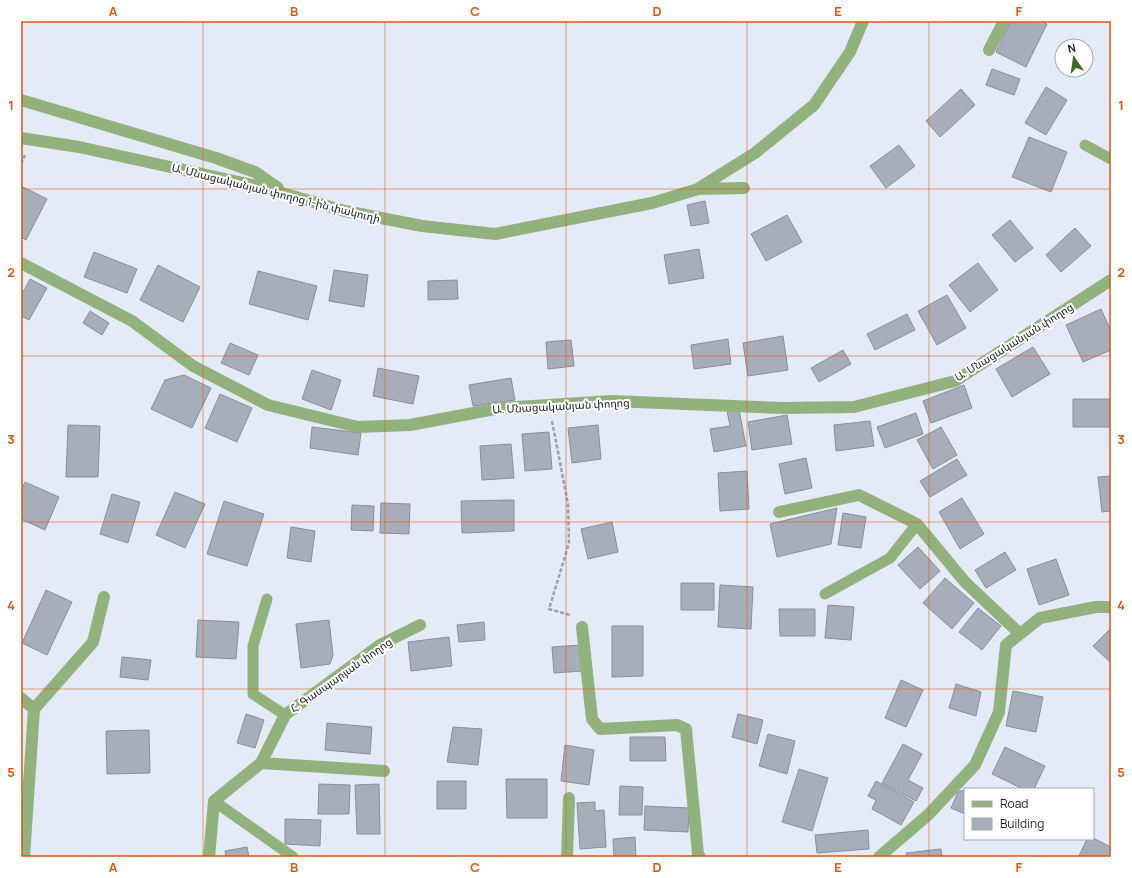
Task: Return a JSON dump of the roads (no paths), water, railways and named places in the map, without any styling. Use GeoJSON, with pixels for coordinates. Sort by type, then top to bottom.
{"type":"FeatureCollection","features":[{"type":"Feature","properties":{"kind":"street"},"geometry":{"type":"LineString","coordinates":[[698,189],[755,153],[814,105],[850,52],[863,21]]}},
{"type":"Feature","properties":{"kind":"street"},"geometry":{"type":"LineString","coordinates":[[989,50],[1004,21]]}},
{"type":"Feature","properties":{"kind":"street"},"geometry":{"type":"LineString","coordinates":[[21,100],[216,158],[255,172],[284,193]]}},
{"type":"Feature","properties":{"kind":"street","name":"Ա. Մնացականյան փողոց 1-ին փակուղի"},"geometry":{"type":"LineString","coordinates":[[21,138],[80,147],[284,193],[345,211],[422,226],[495,234],[652,203],[698,189],[744,188]]}},
{"type":"Feature","properties":{"kind":"street","name":"Ա. Մնացականյան փողոց"},"geometry":{"type":"LineString","coordinates":[[21,263],[132,321],[193,366],[268,405],[358,427],[410,425],[500,408],[612,401],[782,408],[854,407],[955,381],[1111,280]]}},
{"type":"Feature","properties":{"kind":"street"},"geometry":{"type":"LineString","coordinates":[[779,512],[859,494],[917,524],[965,582],[1020,634]]}},
{"type":"Feature","properties":{"kind":"street"},"geometry":{"type":"LineString","coordinates":[[24,857],[34,709],[93,642],[104,597]]}},
{"type":"Feature","properties":{"kind":"street"},"geometry":{"type":"LineString","coordinates":[[879,857],[928,815],[975,764],[999,712],[1006,645],[1040,618],[1096,607],[1111,607]]}},
{"type":"Feature","properties":{"kind":"street","name":"Հ. Գասպարյան փողոց"},"geometry":{"type":"LineString","coordinates":[[214,801],[262,763],[285,714],[380,645],[420,624]]}},
{"type":"Feature","properties":{"kind":"street"},"geometry":{"type":"LineString","coordinates":[[582,627],[592,719],[600,729],[677,725],[686,729],[698,854],[700,857]]}},
{"type":"Feature","properties":{"kind":"street"},"geometry":{"type":"LineString","coordinates":[[21,698],[34,709]]}},
{"type":"Feature","properties":{"kind":"street"},"geometry":{"type":"LineString","coordinates":[[262,763],[384,771]]}},
{"type":"Feature","properties":{"kind":"street"},"geometry":{"type":"LineString","coordinates":[[567,857],[569,798]]}},
{"type":"Feature","properties":{"kind":"street"},"geometry":{"type":"LineString","coordinates":[[209,857],[214,801]]}},
{"type":"Feature","properties":{"kind":"lane"},"geometry":{"type":"LineString","coordinates":[[1085,145],[1111,159]]}},
{"type":"Feature","properties":{"kind":"lane"},"geometry":{"type":"LineString","coordinates":[[825,594],[890,558],[917,524]]}},
{"type":"Feature","properties":{"kind":"lane"},"geometry":{"type":"LineString","coordinates":[[267,599],[253,646],[253,694],[285,714]]}},
{"type":"Feature","properties":{"kind":"lane"},"geometry":{"type":"LineString","coordinates":[[214,801],[293,857]]}}]}
